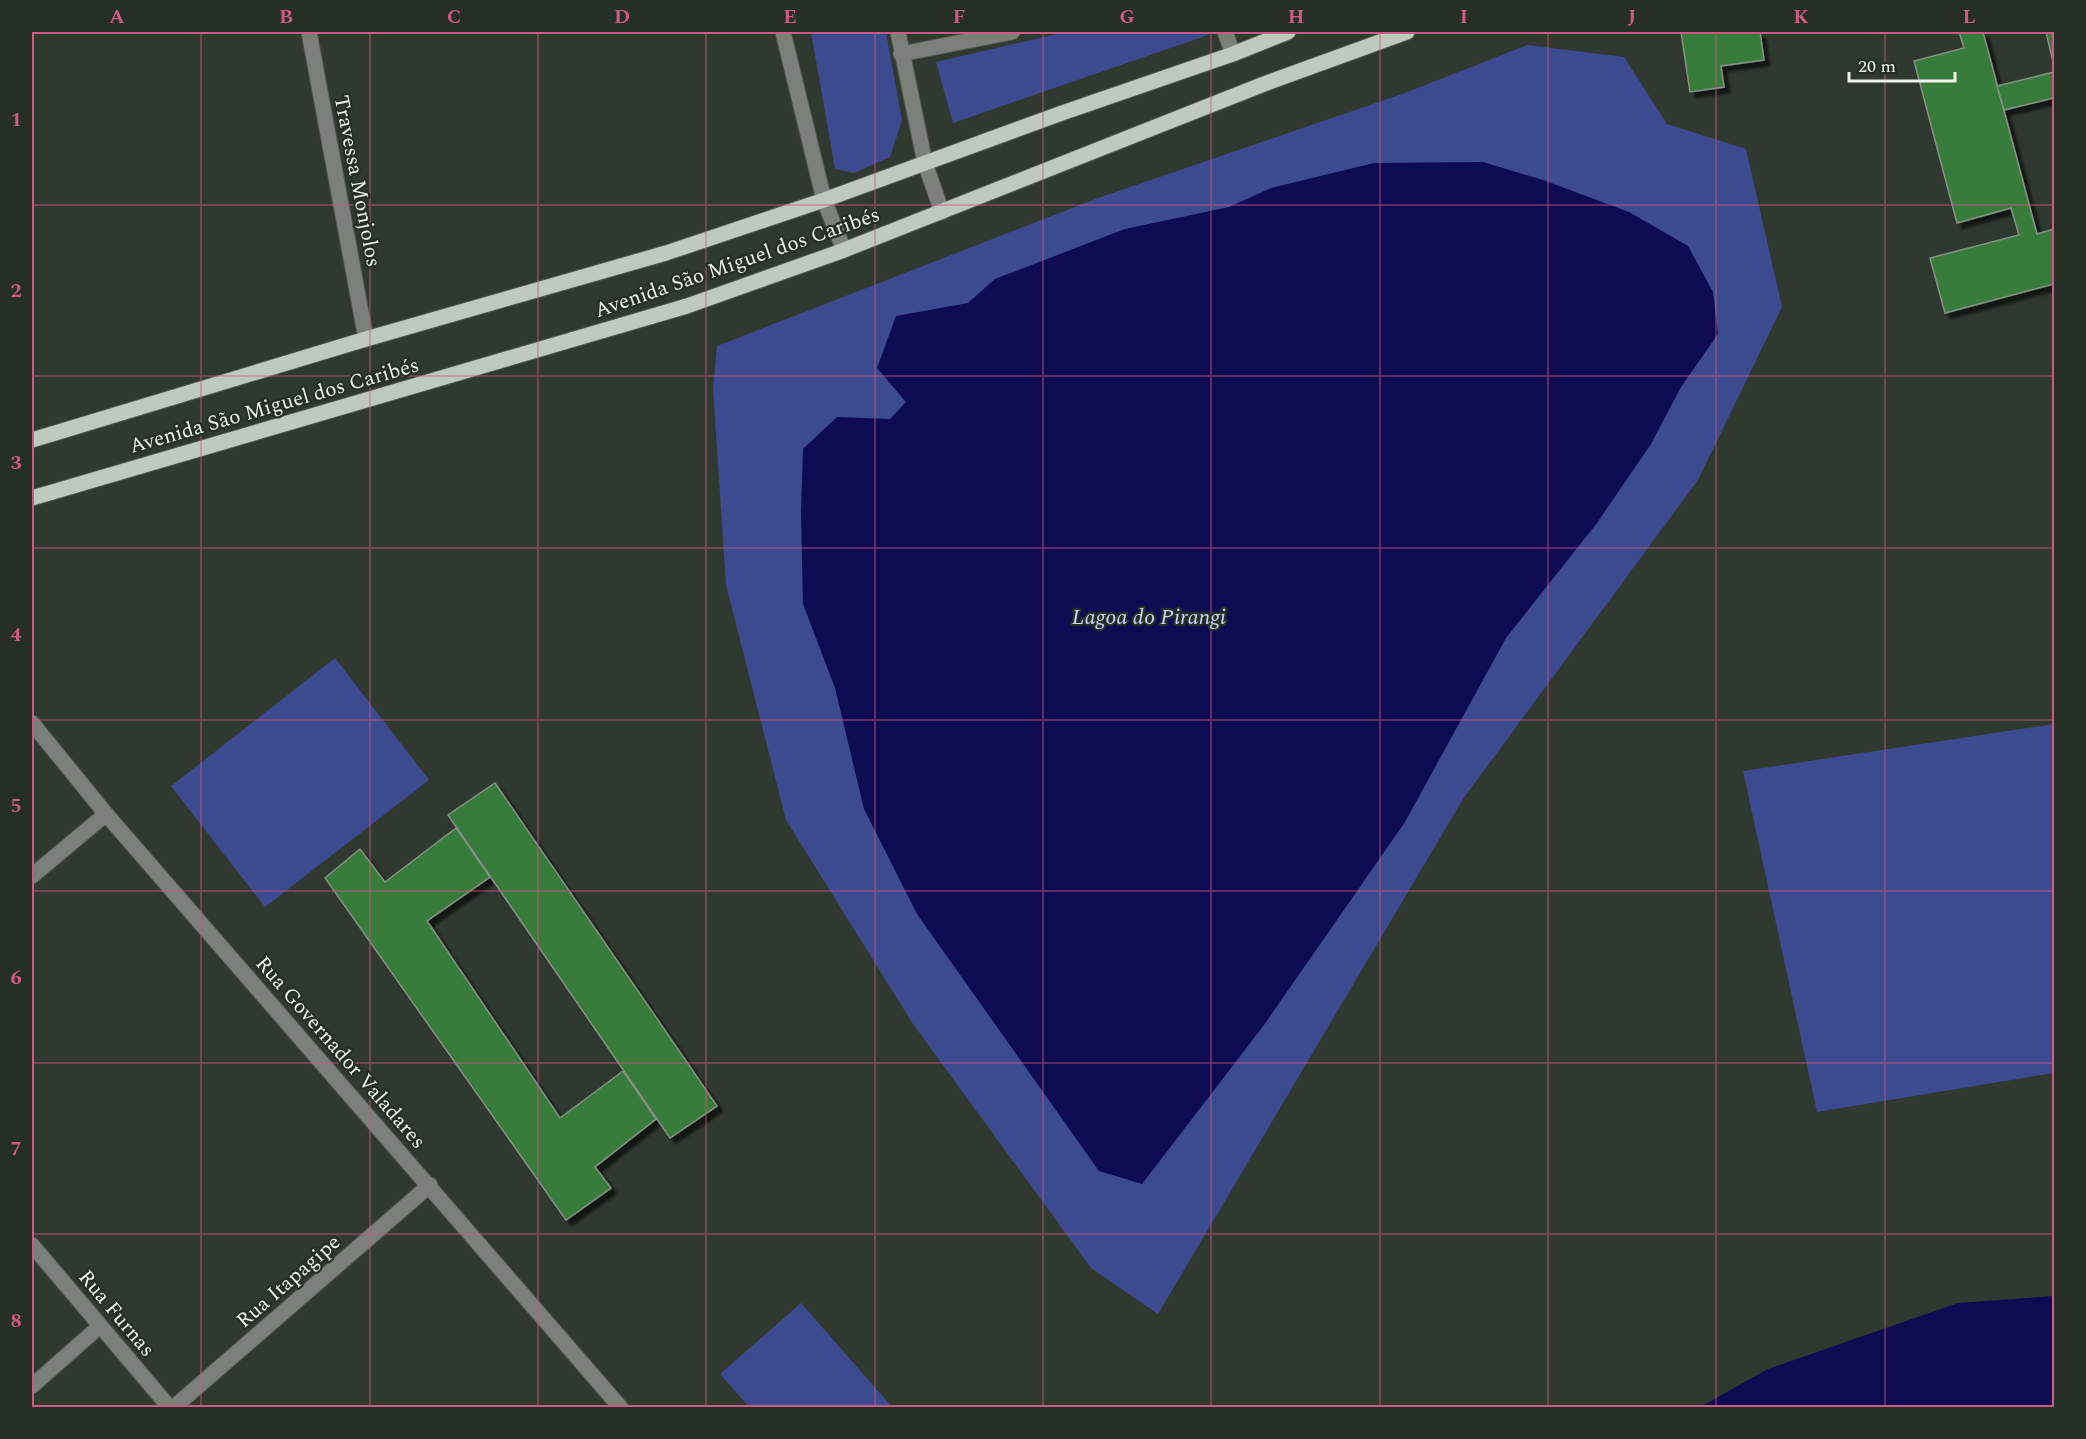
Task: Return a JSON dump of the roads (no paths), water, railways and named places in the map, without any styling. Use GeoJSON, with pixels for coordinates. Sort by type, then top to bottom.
{"type":"FeatureCollection","features":[{"type":"Feature","properties":{"kind":"main road","name":"Avenida São Miguel dos Caribés"},"geometry":{"type":"LineString","coordinates":[[32,440],[366,339],[666,253],[824,200],[1062,113],[1233,54],[1288,32]]}},
{"type":"Feature","properties":{"kind":"main road","name":"Avenida São Miguel dos Caribés"},"geometry":{"type":"LineString","coordinates":[[32,498],[687,306],[844,250],[1264,84],[1407,32]]}},
{"type":"Feature","properties":{"kind":"street","name":"Travessa Monjolos"},"geometry":{"type":"LineString","coordinates":[[309,32],[366,339]]}},
{"type":"Feature","properties":{"kind":"street"},"geometry":{"type":"LineString","coordinates":[[783,32],[824,200],[844,250]]}},
{"type":"Feature","properties":{"kind":"street"},"geometry":{"type":"LineString","coordinates":[[898,32],[925,163],[942,212]]}},
{"type":"Feature","properties":{"kind":"street"},"geometry":{"type":"LineString","coordinates":[[902,54],[1012,32]]}},
{"type":"Feature","properties":{"kind":"street"},"geometry":{"type":"LineString","coordinates":[[1225,32],[1233,54]]}},
{"type":"Feature","properties":{"kind":"street","name":"Rua Governador Valadares"},"geometry":{"type":"LineString","coordinates":[[32,723],[105,814],[621,1407]]}},
{"type":"Feature","properties":{"kind":"street"},"geometry":{"type":"LineString","coordinates":[[32,876],[105,814]]}},
{"type":"Feature","properties":{"kind":"street","name":"Rua Itapagipe"},"geometry":{"type":"LineString","coordinates":[[172,1407],[430,1185]]}},
{"type":"Feature","properties":{"kind":"street","name":"Rua Furnas"},"geometry":{"type":"LineString","coordinates":[[32,1245],[172,1407]]}},
{"type":"Feature","properties":{"kind":"street"},"geometry":{"type":"LineString","coordinates":[[32,1386],[100,1326]]}},
{"type":"Feature","properties":{"kind":"water","name":"Lagoa do Pirangi"},"geometry":{"type":"Polygon","coordinates":[[[1483,162],[1543,180],[1629,212],[1688,246],[1713,292],[1718,334],[1681,387],[1651,444],[1597,523],[1506,638],[1405,822],[1264,1025],[1142,1184],[1099,1171],[917,914],[864,809],[835,688],[803,604],[801,512],[803,449],[837,417],[890,419],[906,402],[877,368],[896,316],[968,303],[995,279],[1125,229],[1229,207],[1271,188],[1374,163],[1483,162]]]}},
{"type":"Feature","properties":{"kind":"water"},"geometry":{"type":"Polygon","coordinates":[[[2054,1296],[2054,1407],[1700,1407],[1768,1369],[1958,1303],[2054,1296]]]}}]}
